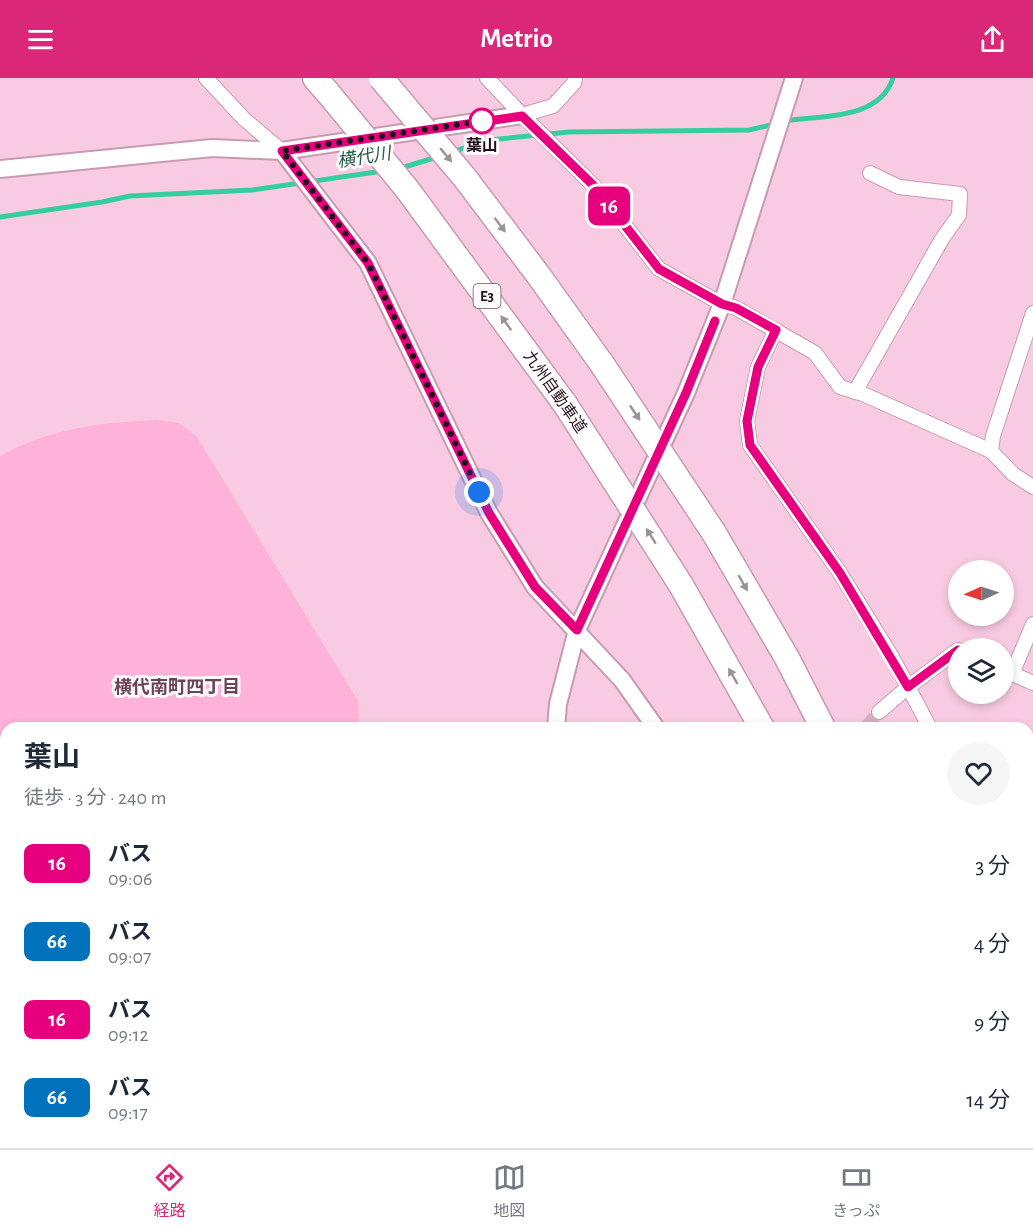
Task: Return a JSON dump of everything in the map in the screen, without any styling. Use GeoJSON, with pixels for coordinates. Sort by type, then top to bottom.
{"type":"FeatureCollection","features":[{"type":"Feature","properties":{"kind":"highway"},"geometry":{"type":"LineString","coordinates":[[381,78],[465,178],[602,364],[714,533],[787,658],[820,722]]}},
{"type":"Feature","properties":{"kind":"highway","name":"九州自動車道"},"geometry":{"type":"LineString","coordinates":[[322,86],[407,189],[565,404],[681,585],[759,722]]}},
{"type":"Feature","properties":{"kind":"street"},"geometry":{"type":"LineString","coordinates":[[206,78],[244,119],[282,151],[368,263],[489,513],[535,587],[622,680],[652,722]]}},
{"type":"Feature","properties":{"kind":"street"},"geometry":{"type":"LineString","coordinates":[[487,78],[522,116],[594,186],[659,269],[722,304],[736,308],[815,353],[840,387],[991,451],[1013,474],[1033,487]]}},
{"type":"Feature","properties":{"kind":"street"},"geometry":{"type":"LineString","coordinates":[[0,169],[212,148],[282,151],[522,116],[553,106],[574,83],[575,78]]}},
{"type":"Feature","properties":{"kind":"street"},"geometry":{"type":"LineString","coordinates":[[556,722],[558,704],[577,630],[686,393],[722,304],[794,78]]}},
{"type":"Feature","properties":{"kind":"street"},"geometry":{"type":"LineString","coordinates":[[855,392],[942,239],[959,215],[960,194],[899,187],[870,173]]}},
{"type":"Feature","properties":{"kind":"street"},"geometry":{"type":"LineString","coordinates":[[991,451],[993,436],[1033,313]]}},
{"type":"Feature","properties":{"kind":"street"},"geometry":{"type":"LineString","coordinates":[[776,330],[758,367],[747,421],[750,445],[840,573],[927,722]]}},
{"type":"Feature","properties":{"kind":"street"},"geometry":{"type":"LineString","coordinates":[[1014,660],[1033,624]]}},
{"type":"Feature","properties":{"kind":"street"},"geometry":{"type":"LineString","coordinates":[[879,712],[948,657]]}},
{"type":"Feature","properties":{"kind":"street"},"geometry":{"type":"LineString","coordinates":[[1014,675],[1033,683]]}},
{"type":"Feature","properties":{"kind":"shaded area"},"geometry":{"type":"Polygon","coordinates":[[[158,420],[179,423],[197,437],[358,701],[359,722],[0,722],[0,456],[20,446],[58,433],[116,423],[158,420]]]}},
{"type":"Feature","properties":{"kind":"waterway","name":"横代川"},"geometry":{"type":"LineString","coordinates":[[784,121],[831,116],[862,109],[875,102],[886,92],[893,78]]}},
{"type":"Feature","properties":{"kind":"waterway","name":"横代川"},"geometry":{"type":"LineString","coordinates":[[452,152],[489,140],[569,132],[749,130],[775,124]]}},
{"type":"Feature","properties":{"kind":"waterway","name":"横代川"},"geometry":{"type":"LineString","coordinates":[[398,169],[437,157]]}},
{"type":"Feature","properties":{"kind":"waterway","name":"横代川"},"geometry":{"type":"LineString","coordinates":[[0,217],[130,196],[252,190],[383,171]]}},
{"type":"Feature","properties":{"kind":"tunnel"},"geometry":{"type":"LineString","coordinates":[[871,722],[879,712]]}},
{"type":"Feature","properties":{"kind":"bus line","name":"16"},"geometry":{"type":"LineString","coordinates":[[715,321],[686,393],[577,630],[535,587],[489,513],[368,263],[282,151],[522,116],[594,186],[659,269],[722,304],[736,308],[776,330],[758,367],[747,421],[750,445],[840,573],[908,687],[948,657]]}},
{"type":"Feature","properties":{"kind":"place","name":"葉山"},"geometry":{"type":"Point","coordinates":[482,121]}},
{"type":"Feature","properties":{"kind":"district","name":"横代南町四丁目"},"geometry":{"type":"Point","coordinates":[177,688]}},
{"type":"Feature","properties":{"kind":"route"},"geometry":{"type":"LineString","coordinates":[[479,492],[368,263],[282,151],[482,121]]}}]}
